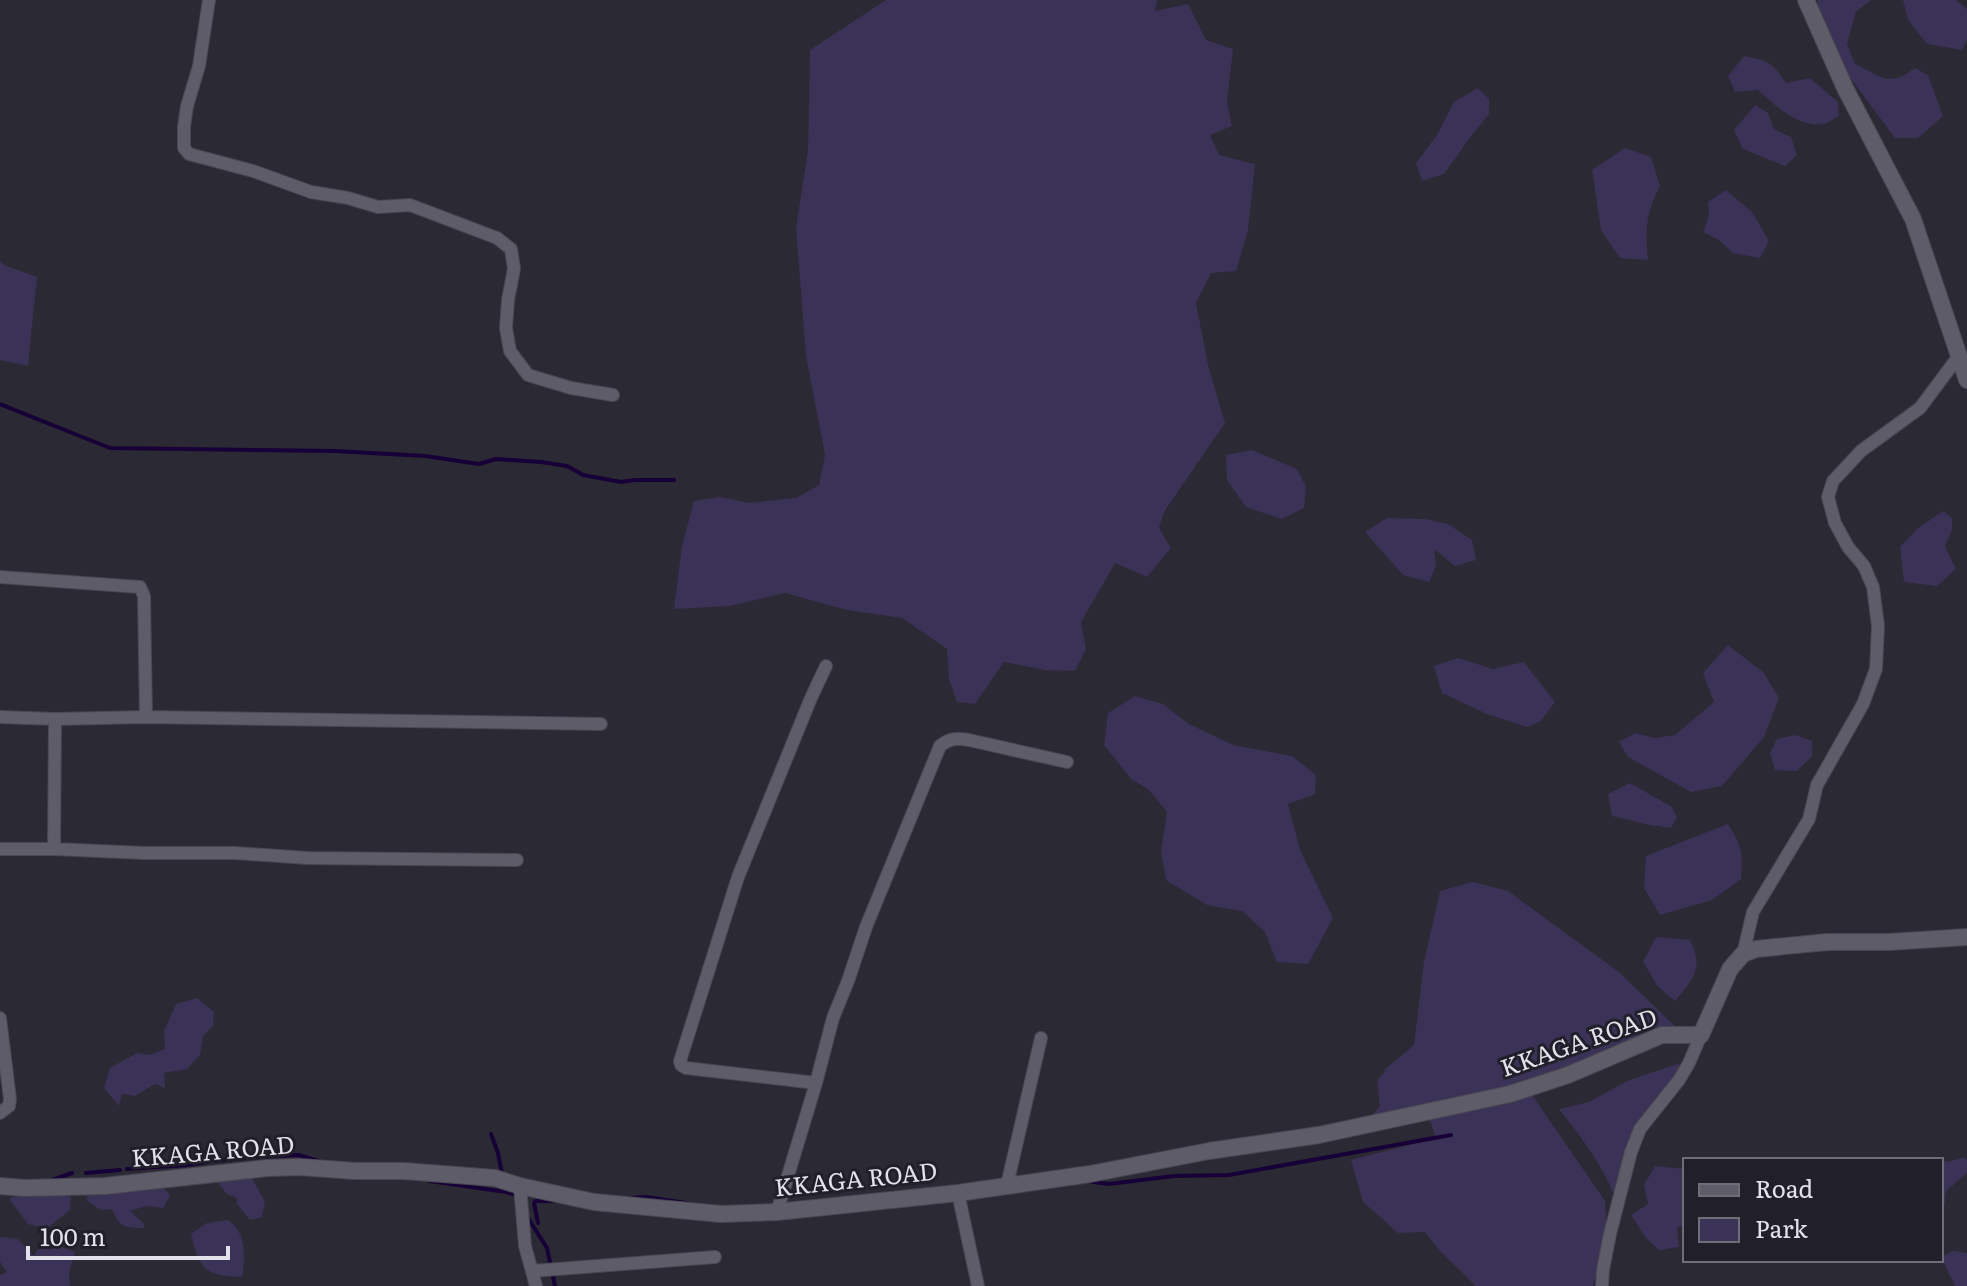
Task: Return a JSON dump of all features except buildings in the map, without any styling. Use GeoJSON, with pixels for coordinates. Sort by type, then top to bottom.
{"type":"FeatureCollection","features":[{"type":"Feature","properties":{"kind":"street"},"geometry":{"type":"LineString","coordinates":[[209,0],[199,66],[184,127],[184,148],[189,154],[253,171],[311,192],[378,207],[410,205],[497,238],[511,249],[514,269],[506,328],[510,351],[528,375],[571,388],[613,395]]}},
{"type":"Feature","properties":{"kind":"street"},"geometry":{"type":"LineString","coordinates":[[1806,0],[1845,88],[1913,219],[1967,380]]}},
{"type":"Feature","properties":{"kind":"street"},"geometry":{"type":"LineString","coordinates":[[1602,1286],[1610,1234],[1640,1129],[1689,1063],[1730,969],[1743,954],[1753,912],[1809,819],[1817,785],[1863,704],[1876,669],[1878,626],[1873,587],[1864,566],[1848,547],[1835,523],[1828,497],[1833,481],[1861,451],[1920,408],[1958,357]]}},
{"type":"Feature","properties":{"kind":"street"},"geometry":{"type":"LineString","coordinates":[[0,577],[140,587],[144,596],[146,717]]}},
{"type":"Feature","properties":{"kind":"street"},"geometry":{"type":"LineString","coordinates":[[816,1083],[686,1068],[680,1061],[738,877],[826,666]]}},
{"type":"Feature","properties":{"kind":"street"},"geometry":{"type":"LineString","coordinates":[[0,717],[601,724]]}},
{"type":"Feature","properties":{"kind":"street"},"geometry":{"type":"LineString","coordinates":[[54,849],[55,719]]}},
{"type":"Feature","properties":{"kind":"street"},"geometry":{"type":"LineString","coordinates":[[777,1212],[833,1018],[866,927],[940,746],[957,738],[1067,762]]}},
{"type":"Feature","properties":{"kind":"street"},"geometry":{"type":"LineString","coordinates":[[0,849],[235,853],[308,858],[517,860]]}},
{"type":"Feature","properties":{"kind":"street"},"geometry":{"type":"LineString","coordinates":[[1743,954],[1756,949],[1798,944],[1967,937]]}},
{"type":"Feature","properties":{"kind":"street"},"geometry":{"type":"LineString","coordinates":[[0,1018],[10,1099],[9,1106],[0,1113]]}},
{"type":"Feature","properties":{"kind":"street","name":"KKAGA ROAD"},"geometry":{"type":"LineString","coordinates":[[0,1186],[105,1186],[300,1167],[495,1178],[520,1186],[609,1203],[721,1214],[777,1212],[958,1193],[1319,1135],[1510,1094],[1568,1075],[1662,1035],[1701,1035]]}},
{"type":"Feature","properties":{"kind":"street"},"geometry":{"type":"LineString","coordinates":[[1007,1185],[1041,1038]]}},
{"type":"Feature","properties":{"kind":"street"},"geometry":{"type":"LineString","coordinates":[[520,1186],[525,1246],[536,1286]]}},
{"type":"Feature","properties":{"kind":"street"},"geometry":{"type":"LineString","coordinates":[[958,1193],[978,1286]]}},
{"type":"Feature","properties":{"kind":"street"},"geometry":{"type":"LineString","coordinates":[[532,1271],[715,1257]]}},
{"type":"Feature","properties":{"kind":"green space"},"geometry":{"type":"Polygon","coordinates":[[[886,0],[1157,0],[1155,11],[1188,4],[1206,40],[1233,49],[1227,102],[1232,126],[1210,135],[1219,155],[1255,164],[1248,230],[1236,271],[1211,273],[1196,303],[1208,365],[1225,423],[1164,512],[1159,528],[1171,548],[1147,577],[1115,563],[1081,622],[1086,649],[1075,671],[1045,670],[1004,662],[975,704],[957,702],[949,679],[947,649],[902,618],[847,610],[785,593],[730,606],[674,609],[682,546],[694,501],[720,497],[749,503],[796,498],[819,485],[825,455],[806,356],[796,228],[808,151],[810,50],[886,0]]]}},
{"type":"Feature","properties":{"kind":"green space"},"geometry":{"type":"Polygon","coordinates":[[[1818,0],[1872,0],[1856,11],[1847,44],[1855,64],[1885,78],[1898,78],[1915,68],[1928,75],[1943,116],[1918,138],[1895,138],[1845,71],[1818,8],[1818,0]]]}},
{"type":"Feature","properties":{"kind":"green space"},"geometry":{"type":"Polygon","coordinates":[[[1903,0],[1956,0],[1967,9],[1967,39],[1962,50],[1927,44],[1908,20],[1903,0]]]}},
{"type":"Feature","properties":{"kind":"green space"},"geometry":{"type":"Polygon","coordinates":[[[1744,56],[1769,64],[1786,83],[1810,78],[1838,102],[1839,116],[1827,123],[1808,123],[1790,116],[1758,90],[1735,92],[1728,76],[1744,56]]]}},
{"type":"Feature","properties":{"kind":"green space"},"geometry":{"type":"Polygon","coordinates":[[[1478,88],[1489,99],[1489,114],[1444,174],[1422,181],[1416,163],[1437,135],[1454,102],[1478,88]]]}},
{"type":"Feature","properties":{"kind":"green space"},"geometry":{"type":"Polygon","coordinates":[[[1755,105],[1768,113],[1774,129],[1791,137],[1797,155],[1785,166],[1743,149],[1734,130],[1755,105]]]}},
{"type":"Feature","properties":{"kind":"green space"},"geometry":{"type":"Polygon","coordinates":[[[1625,148],[1651,157],[1660,186],[1648,222],[1648,260],[1620,258],[1601,230],[1592,170],[1625,148]]]}},
{"type":"Feature","properties":{"kind":"green space"},"geometry":{"type":"Polygon","coordinates":[[[1726,190],[1752,212],[1769,241],[1760,258],[1733,253],[1719,240],[1703,232],[1709,216],[1708,202],[1726,190]]]}},
{"type":"Feature","properties":{"kind":"green space"},"geometry":{"type":"Polygon","coordinates":[[[0,261],[37,277],[28,366],[0,360],[0,261]]]}},
{"type":"Feature","properties":{"kind":"green space"},"geometry":{"type":"Polygon","coordinates":[[[1252,450],[1297,469],[1306,487],[1304,508],[1282,519],[1246,507],[1227,480],[1226,455],[1252,450]]]}},
{"type":"Feature","properties":{"kind":"green space"},"geometry":{"type":"Polygon","coordinates":[[[1943,511],[1952,518],[1952,530],[1945,546],[1956,569],[1937,586],[1904,582],[1900,547],[1917,529],[1943,511]]]}},
{"type":"Feature","properties":{"kind":"green space"},"geometry":{"type":"Polygon","coordinates":[[[1387,518],[1425,519],[1448,524],[1472,540],[1476,560],[1455,566],[1434,549],[1436,566],[1429,582],[1403,575],[1365,532],[1387,518]]]}},
{"type":"Feature","properties":{"kind":"green space"},"geometry":{"type":"Polygon","coordinates":[[[1728,645],[1764,673],[1779,698],[1764,737],[1722,786],[1691,792],[1628,757],[1619,742],[1635,733],[1655,738],[1675,735],[1714,702],[1703,673],[1728,645]]]}},
{"type":"Feature","properties":{"kind":"green space"},"geometry":{"type":"Polygon","coordinates":[[[1458,658],[1493,669],[1524,662],[1555,702],[1541,721],[1527,727],[1487,714],[1442,693],[1434,666],[1458,658]]]}},
{"type":"Feature","properties":{"kind":"green space"},"geometry":{"type":"Polygon","coordinates":[[[1135,696],[1163,704],[1189,724],[1233,745],[1292,756],[1316,775],[1315,794],[1288,804],[1300,850],[1333,918],[1308,964],[1277,962],[1265,932],[1242,911],[1207,905],[1166,880],[1161,851],[1167,812],[1148,789],[1131,779],[1104,745],[1108,713],[1135,696]]]}},
{"type":"Feature","properties":{"kind":"green space"},"geometry":{"type":"Polygon","coordinates":[[[1795,735],[1812,741],[1812,756],[1797,771],[1775,770],[1770,753],[1777,739],[1795,735]]]}},
{"type":"Feature","properties":{"kind":"green space"},"geometry":{"type":"Polygon","coordinates":[[[1630,783],[1672,807],[1677,818],[1671,828],[1612,816],[1608,794],[1630,783]]]}},
{"type":"Feature","properties":{"kind":"green space"},"geometry":{"type":"Polygon","coordinates":[[[1728,824],[1740,850],[1741,879],[1712,900],[1660,915],[1644,888],[1646,856],[1728,824]]]}},
{"type":"Feature","properties":{"kind":"green space"},"geometry":{"type":"Polygon","coordinates":[[[1473,882],[1508,891],[1619,972],[1684,1035],[1532,1095],[1605,1201],[1607,1230],[1593,1286],[1476,1286],[1425,1232],[1398,1233],[1363,1202],[1351,1160],[1436,1138],[1428,1115],[1363,1126],[1380,1106],[1377,1080],[1384,1070],[1414,1045],[1424,962],[1440,891],[1473,882]]]}},
{"type":"Feature","properties":{"kind":"green space"},"geometry":{"type":"Polygon","coordinates":[[[1656,937],[1690,940],[1694,950],[1695,973],[1675,1001],[1658,987],[1643,962],[1656,937]]]}},
{"type":"Feature","properties":{"kind":"green space"},"geometry":{"type":"Polygon","coordinates":[[[197,998],[214,1012],[213,1026],[203,1036],[200,1055],[187,1069],[164,1073],[165,1088],[155,1084],[135,1096],[122,1094],[119,1106],[104,1088],[110,1068],[137,1053],[150,1055],[165,1049],[164,1031],[176,1004],[197,998]]]}},
{"type":"Feature","properties":{"kind":"green space"},"geometry":{"type":"Polygon","coordinates":[[[1680,1063],[1667,1095],[1647,1118],[1616,1200],[1584,1141],[1559,1109],[1589,1102],[1627,1081],[1680,1063]]]}},
{"type":"Feature","properties":{"kind":"green space"},"geometry":{"type":"Polygon","coordinates":[[[1965,1157],[1967,1173],[1946,1191],[1943,1216],[1943,1161],[1965,1157]]]}},
{"type":"Feature","properties":{"kind":"green space"},"geometry":{"type":"Polygon","coordinates":[[[1655,1166],[1683,1169],[1683,1225],[1677,1228],[1679,1247],[1659,1250],[1646,1238],[1631,1215],[1648,1204],[1644,1185],[1655,1166]]]}},
{"type":"Feature","properties":{"kind":"green space"},"geometry":{"type":"Polygon","coordinates":[[[224,1170],[241,1170],[253,1180],[265,1202],[262,1217],[250,1220],[237,1204],[237,1198],[227,1194],[218,1183],[224,1170]]]}},
{"type":"Feature","properties":{"kind":"green space"},"geometry":{"type":"Polygon","coordinates":[[[154,1175],[170,1196],[163,1208],[146,1206],[130,1211],[144,1224],[144,1228],[124,1225],[117,1220],[112,1209],[101,1210],[87,1201],[88,1190],[154,1175]]]}},
{"type":"Feature","properties":{"kind":"green space"},"geometry":{"type":"Polygon","coordinates":[[[63,1190],[71,1198],[70,1210],[46,1229],[28,1224],[9,1199],[15,1195],[33,1197],[63,1190]]]}},
{"type":"Feature","properties":{"kind":"green space"},"geometry":{"type":"Polygon","coordinates":[[[228,1220],[241,1238],[244,1254],[242,1277],[220,1275],[206,1269],[197,1256],[191,1234],[207,1223],[228,1220]]]}},
{"type":"Feature","properties":{"kind":"green space"},"geometry":{"type":"Polygon","coordinates":[[[0,1237],[18,1239],[34,1256],[39,1247],[57,1245],[75,1252],[69,1272],[70,1286],[0,1286],[0,1275],[7,1272],[0,1262],[0,1237]]]}},
{"type":"Feature","properties":{"kind":"green space"},"geometry":{"type":"Polygon","coordinates":[[[1953,1251],[1967,1253],[1967,1286],[1955,1286],[1943,1256],[1953,1251]]]}},
{"type":"Feature","properties":{"kind":"waterway"},"geometry":{"type":"LineString","coordinates":[[0,404],[110,448],[335,451],[425,456],[479,464],[496,459],[567,466],[583,475],[621,482],[674,480]]}},
{"type":"Feature","properties":{"kind":"waterway"},"geometry":{"type":"LineString","coordinates":[[491,1134],[502,1174]]}},
{"type":"Feature","properties":{"kind":"waterway"},"geometry":{"type":"LineString","coordinates":[[1087,1181],[1109,1184],[1174,1176],[1229,1175],[1451,1135]]}},
{"type":"Feature","properties":{"kind":"waterway"},"geometry":{"type":"LineString","coordinates":[[255,1157],[298,1155],[319,1161]]}},
{"type":"Feature","properties":{"kind":"waterway"},"geometry":{"type":"LineString","coordinates":[[215,1161],[244,1158]]}},
{"type":"Feature","properties":{"kind":"waterway"},"geometry":{"type":"LineString","coordinates":[[127,1169],[207,1162]]}},
{"type":"Feature","properties":{"kind":"waterway"},"geometry":{"type":"LineString","coordinates":[[86,1173],[120,1170]]}},
{"type":"Feature","properties":{"kind":"waterway"},"geometry":{"type":"LineString","coordinates":[[52,1180],[72,1173]]}},
{"type":"Feature","properties":{"kind":"waterway"},"geometry":{"type":"LineString","coordinates":[[430,1181],[520,1196]]}},
{"type":"Feature","properties":{"kind":"waterway"},"geometry":{"type":"LineString","coordinates":[[631,1198],[686,1203]]}},
{"type":"Feature","properties":{"kind":"waterway"},"geometry":{"type":"LineString","coordinates":[[538,1223],[534,1203],[558,1201]]}},
{"type":"Feature","properties":{"kind":"waterway"},"geometry":{"type":"LineString","coordinates":[[528,1218],[547,1248],[555,1286]]}}]}
